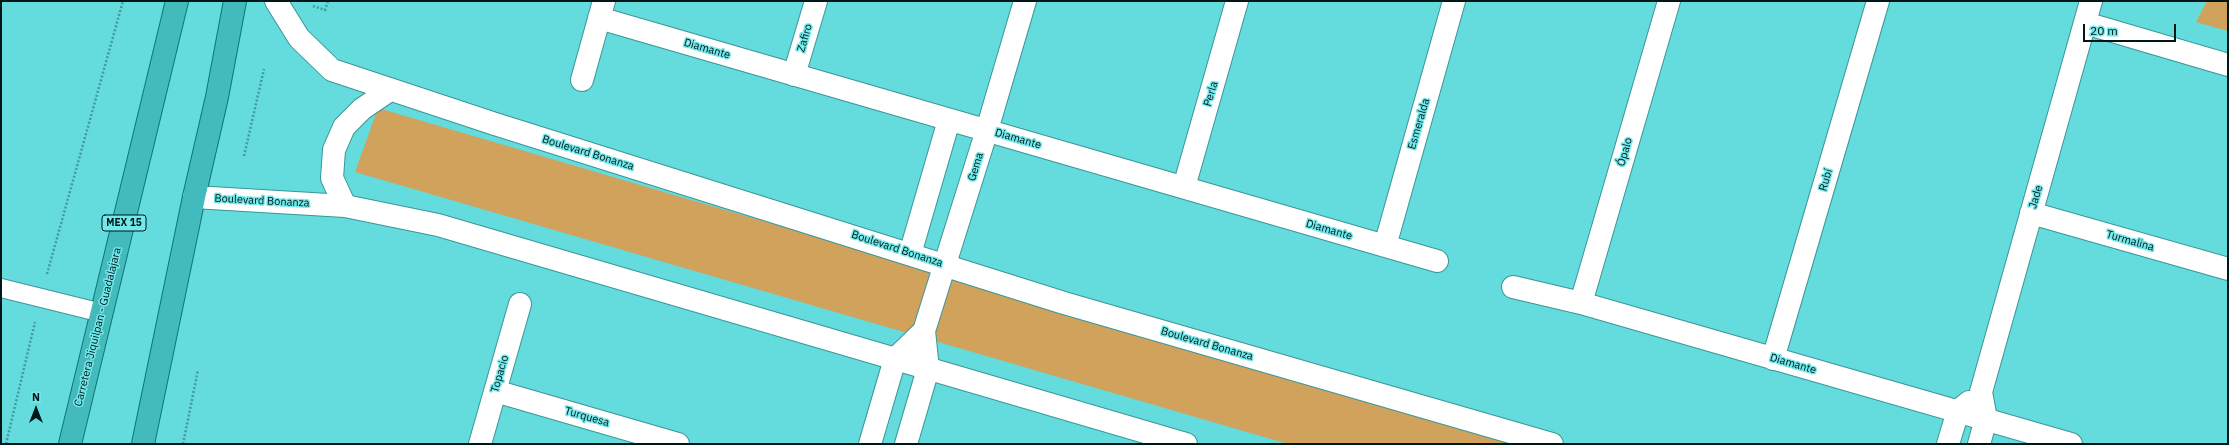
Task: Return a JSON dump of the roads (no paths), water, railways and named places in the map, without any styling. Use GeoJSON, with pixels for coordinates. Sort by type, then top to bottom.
{"type":"FeatureCollection","features":[{"type":"Feature","properties":{"kind":"highway","name":"Carretera Jiquilpan - Guadalajara"},"geometry":{"type":"LineString","coordinates":[[70,444],[178,1]]}},
{"type":"Feature","properties":{"kind":"highway"},"geometry":{"type":"LineString","coordinates":[[143,444],[194,197],[217,97],[235,1]]}},
{"type":"Feature","properties":{"kind":"street","name":"Boulevard Bonanza"},"geometry":{"type":"LineString","coordinates":[[276,1],[300,38],[332,70],[390,90],[1064,302],[1552,444]]}},
{"type":"Feature","properties":{"kind":"street","name":"Zafiro"},"geometry":{"type":"LineString","coordinates":[[794,75],[816,1]]}},
{"type":"Feature","properties":{"kind":"street","name":"Gema"},"geometry":{"type":"LineString","coordinates":[[906,444],[928,369],[924,331],[987,130],[1025,1]]}},
{"type":"Feature","properties":{"kind":"street","name":"Perla"},"geometry":{"type":"LineString","coordinates":[[1184,188],[1238,1]]}},
{"type":"Feature","properties":{"kind":"street","name":"Esmeralda"},"geometry":{"type":"LineString","coordinates":[[1385,246],[1454,1]]}},
{"type":"Feature","properties":{"kind":"street","name":"Ópalo"},"geometry":{"type":"LineString","coordinates":[[1581,303],[1669,1]]}},
{"type":"Feature","properties":{"kind":"street","name":"Rubí"},"geometry":{"type":"LineString","coordinates":[[1774,359],[1878,1]]}},
{"type":"Feature","properties":{"kind":"street","name":"Jade"},"geometry":{"type":"LineString","coordinates":[[1979,444],[1986,419],[1981,392],[2091,1]]}},
{"type":"Feature","properties":{"kind":"street","name":"Diamante"},"geometry":{"type":"LineString","coordinates":[[582,80],[601,10],[794,75],[1437,261]]}},
{"type":"Feature","properties":{"kind":"street"},"geometry":{"type":"LineString","coordinates":[[2084,23],[2228,64]]}},
{"type":"Feature","properties":{"kind":"street"},"geometry":{"type":"LineString","coordinates":[[345,206],[332,178],[334,150],[344,127],[362,109],[390,90]]}},
{"type":"Feature","properties":{"kind":"street"},"geometry":{"type":"LineString","coordinates":[[910,254],[949,120]]}},
{"type":"Feature","properties":{"kind":"street","name":"Boulevard Bonanza"},"geometry":{"type":"LineString","coordinates":[[194,197],[345,206],[438,225],[1186,444]]}},
{"type":"Feature","properties":{"kind":"street","name":"Turmalina"},"geometry":{"type":"LineString","coordinates":[[2031,213],[2228,270]]}},
{"type":"Feature","properties":{"kind":"street","name":"Diamante"},"geometry":{"type":"LineString","coordinates":[[1513,287],[1581,303],[2071,444]]}},
{"type":"Feature","properties":{"kind":"street","name":"Topacio"},"geometry":{"type":"LineString","coordinates":[[480,444],[520,304]]}},
{"type":"Feature","properties":{"kind":"street","name":"Gema"},"geometry":{"type":"LineString","coordinates":[[894,359],[924,331]]}},
{"type":"Feature","properties":{"kind":"street"},"geometry":{"type":"LineString","coordinates":[[870,444],[894,359]]}},
{"type":"Feature","properties":{"kind":"street","name":"Turquesa"},"geometry":{"type":"LineString","coordinates":[[495,391],[678,444]]}},
{"type":"Feature","properties":{"kind":"street"},"geometry":{"type":"LineString","coordinates":[[1948,444],[1958,411],[1981,392]]}},
{"type":"Feature","properties":{"kind":"lane"},"geometry":{"type":"LineString","coordinates":[[1,288],[102,313]]}}]}
